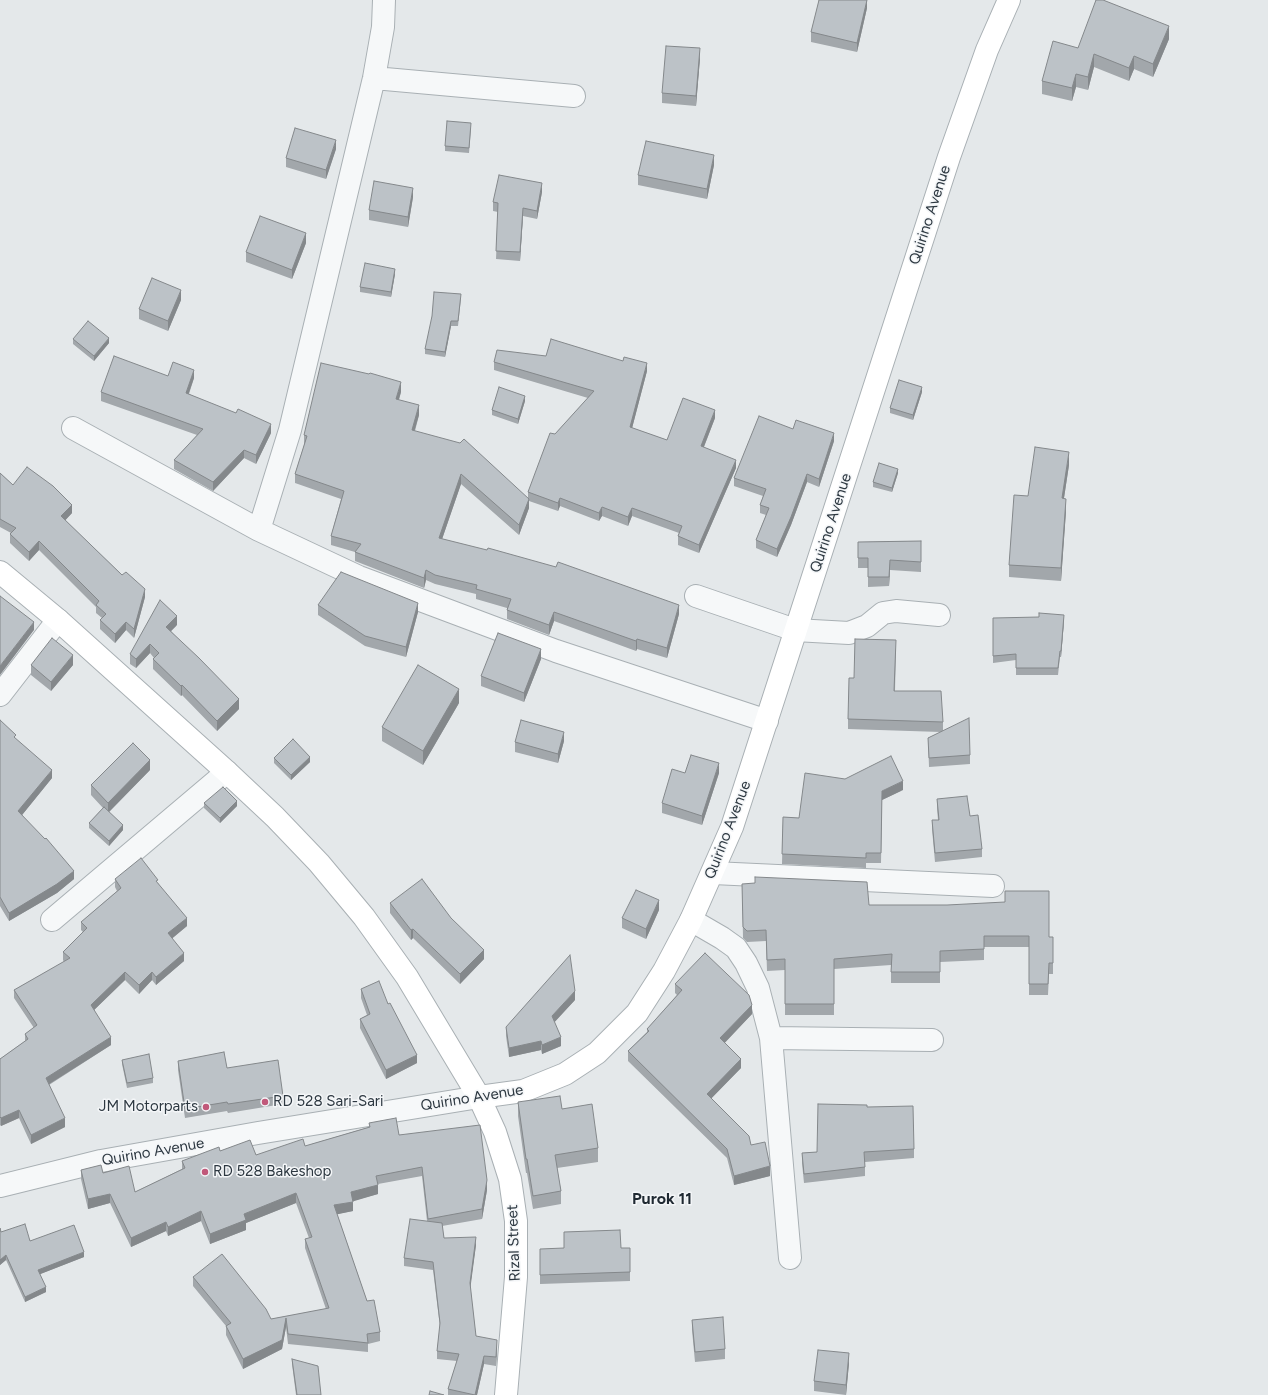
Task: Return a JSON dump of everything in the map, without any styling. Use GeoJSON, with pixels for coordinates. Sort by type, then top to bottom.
{"type":"FeatureCollection","features":[{"type":"Feature","properties":{"kind":"main road","name":"Quirino Avenue"},"geometry":{"type":"LineString","coordinates":[[479,1097],[523,1091],[565,1074],[597,1052],[637,1013],[664,971],[691,920],[732,827],[949,157],[988,50],[1009,0]]}},
{"type":"Feature","properties":{"kind":"main road","name":"Rizal Street"},"geometry":{"type":"LineString","coordinates":[[0,572],[58,620],[275,817],[319,863],[364,917],[407,977],[479,1097],[495,1132],[510,1179],[516,1221],[516,1277],[506,1395]]}},
{"type":"Feature","properties":{"kind":"street"},"geometry":{"type":"LineString","coordinates":[[259,530],[290,430],[374,78],[383,27],[384,0]]}},
{"type":"Feature","properties":{"kind":"street"},"geometry":{"type":"LineString","coordinates":[[374,78],[574,96]]}},
{"type":"Feature","properties":{"kind":"street"},"geometry":{"type":"LineString","coordinates":[[73,428],[259,530],[359,577],[556,651],[767,721]]}},
{"type":"Feature","properties":{"kind":"street"},"geometry":{"type":"LineString","coordinates":[[696,596],[795,630],[849,633],[866,626],[883,613],[896,611],[939,615]]}},
{"type":"Feature","properties":{"kind":"street"},"geometry":{"type":"LineString","coordinates":[[0,695],[58,620]]}},
{"type":"Feature","properties":{"kind":"street"},"geometry":{"type":"LineString","coordinates":[[52,920],[227,772]]}},
{"type":"Feature","properties":{"kind":"street"},"geometry":{"type":"LineString","coordinates":[[713,873],[993,886]]}},
{"type":"Feature","properties":{"kind":"street"},"geometry":{"type":"LineString","coordinates":[[691,920],[736,948],[746,963],[758,988],[771,1038],[790,1258]]}},
{"type":"Feature","properties":{"kind":"street"},"geometry":{"type":"LineString","coordinates":[[771,1038],[932,1040]]}},
{"type":"Feature","properties":{"kind":"street","name":"Quirino Avenue"},"geometry":{"type":"LineString","coordinates":[[0,1186],[101,1161],[258,1133],[479,1097]]}},
{"type":"Feature","properties":{"kind":"building"},"geometry":{"type":"Polygon","coordinates":[[[819,0],[867,0],[857,43],[811,32],[819,0]]]}},
{"type":"Feature","properties":{"kind":"building"},"geometry":{"type":"Polygon","coordinates":[[[1096,0],[1103,0],[1169,26],[1153,64],[1134,56],[1129,68],[1094,54],[1088,77],[1076,74],[1072,88],[1042,81],[1053,41],[1078,48],[1096,0]]]}},
{"type":"Feature","properties":{"kind":"building"},"geometry":{"type":"Polygon","coordinates":[[[666,46],[700,48],[696,96],[662,93],[666,46]]]}},
{"type":"Feature","properties":{"kind":"building"},"geometry":{"type":"Polygon","coordinates":[[[447,121],[471,123],[469,148],[445,146],[447,121]]]}},
{"type":"Feature","properties":{"kind":"building"},"geometry":{"type":"Polygon","coordinates":[[[295,128],[336,140],[326,170],[286,158],[295,128]]]}},
{"type":"Feature","properties":{"kind":"building"},"geometry":{"type":"Polygon","coordinates":[[[646,141],[714,155],[707,189],[638,175],[646,141]]]}},
{"type":"Feature","properties":{"kind":"building"},"geometry":{"type":"Polygon","coordinates":[[[499,175],[542,183],[537,211],[523,208],[520,252],[496,251],[498,203],[493,202],[499,175]]]}},
{"type":"Feature","properties":{"kind":"building"},"geometry":{"type":"Polygon","coordinates":[[[374,181],[413,188],[408,217],[369,210],[374,181]]]}},
{"type":"Feature","properties":{"kind":"building"},"geometry":{"type":"Polygon","coordinates":[[[260,216],[306,233],[292,270],[246,252],[260,216]]]}},
{"type":"Feature","properties":{"kind":"building"},"geometry":{"type":"Polygon","coordinates":[[[365,263],[395,269],[391,292],[360,287],[365,263]]]}},
{"type":"Feature","properties":{"kind":"building"},"geometry":{"type":"Polygon","coordinates":[[[152,278],[181,290],[168,321],[139,309],[152,278]]]}},
{"type":"Feature","properties":{"kind":"building"},"geometry":{"type":"Polygon","coordinates":[[[434,292],[461,294],[458,321],[451,321],[445,352],[425,349],[432,316],[434,292]]]}},
{"type":"Feature","properties":{"kind":"building"},"geometry":{"type":"Polygon","coordinates":[[[88,321],[109,338],[94,356],[73,339],[88,321]]]}},
{"type":"Feature","properties":{"kind":"building"},"geometry":{"type":"Polygon","coordinates":[[[551,339],[623,361],[624,357],[647,363],[630,427],[667,440],[683,398],[715,410],[701,446],[736,460],[699,545],[678,536],[682,526],[632,508],[628,517],[602,507],[599,513],[560,498],[558,503],[528,492],[550,433],[555,434],[594,391],[494,362],[497,350],[546,356],[551,339]]]}},
{"type":"Feature","properties":{"kind":"building"},"geometry":{"type":"Polygon","coordinates":[[[114,356],[168,376],[173,362],[194,370],[186,393],[236,413],[238,409],[271,424],[256,455],[244,450],[213,482],[174,460],[203,429],[101,392],[114,356]]]}},
{"type":"Feature","properties":{"kind":"building"},"geometry":{"type":"Polygon","coordinates":[[[321,363],[370,373],[401,382],[396,399],[419,405],[412,430],[460,443],[464,439],[529,499],[519,525],[461,474],[439,538],[487,550],[488,548],[556,567],[558,562],[679,605],[667,648],[637,639],[636,641],[554,612],[549,625],[507,610],[511,599],[476,589],[477,585],[435,575],[426,570],[424,578],[355,552],[361,544],[331,536],[344,491],[295,474],[307,436],[304,435],[321,363]]]}},
{"type":"Feature","properties":{"kind":"building"},"geometry":{"type":"Polygon","coordinates":[[[899,380],[922,387],[913,415],[890,408],[899,380]]]}},
{"type":"Feature","properties":{"kind":"building"},"geometry":{"type":"Polygon","coordinates":[[[499,387],[525,396],[518,419],[492,410],[499,387]]]}},
{"type":"Feature","properties":{"kind":"building"},"geometry":{"type":"Polygon","coordinates":[[[759,416],[793,429],[796,420],[834,433],[819,479],[807,474],[777,549],[756,540],[769,508],[760,505],[766,489],[734,478],[759,416]]]}},
{"type":"Feature","properties":{"kind":"building"},"geometry":{"type":"Polygon","coordinates":[[[1035,447],[1069,452],[1062,498],[1066,499],[1061,568],[1009,565],[1014,495],[1028,496],[1035,447]]]}},
{"type":"Feature","properties":{"kind":"building"},"geometry":{"type":"Polygon","coordinates":[[[879,463],[898,469],[892,488],[873,482],[879,463]]]}},
{"type":"Feature","properties":{"kind":"building"},"geometry":{"type":"Polygon","coordinates":[[[27,467],[53,486],[72,505],[61,516],[122,575],[126,572],[145,589],[134,629],[126,622],[115,634],[100,620],[106,614],[96,605],[99,601],[39,541],[29,552],[10,534],[16,528],[0,519],[0,473],[13,485],[27,467]]]}},
{"type":"Feature","properties":{"kind":"building"},"geometry":{"type":"Polygon","coordinates":[[[921,541],[921,562],[890,560],[889,577],[868,577],[868,558],[858,558],[858,542],[921,541]]]}},
{"type":"Feature","properties":{"kind":"building"},"geometry":{"type":"Polygon","coordinates":[[[341,572],[418,603],[406,647],[365,636],[318,605],[341,572]]]}},
{"type":"Feature","properties":{"kind":"building"},"geometry":{"type":"Polygon","coordinates":[[[0,596],[34,622],[0,666],[0,596]]]}},
{"type":"Feature","properties":{"kind":"building"},"geometry":{"type":"Polygon","coordinates":[[[160,600],[177,616],[166,627],[239,699],[217,721],[182,685],[181,686],[153,659],[159,653],[150,644],[136,659],[130,654],[160,600]]]}},
{"type":"Feature","properties":{"kind":"building"},"geometry":{"type":"Polygon","coordinates":[[[1039,613],[1064,615],[1058,668],[1016,668],[1016,654],[993,656],[993,618],[1039,617],[1039,613]]]}},
{"type":"Feature","properties":{"kind":"building"},"geometry":{"type":"Polygon","coordinates":[[[498,633],[541,649],[524,693],[481,676],[498,633]]]}},
{"type":"Feature","properties":{"kind":"building"},"geometry":{"type":"Polygon","coordinates":[[[52,638],[73,655],[51,682],[31,665],[52,638]]]}},
{"type":"Feature","properties":{"kind":"building"},"geometry":{"type":"Polygon","coordinates":[[[855,639],[896,640],[894,691],[941,691],[943,722],[848,719],[849,678],[854,678],[855,639]]]}},
{"type":"Feature","properties":{"kind":"building"},"geometry":{"type":"Polygon","coordinates":[[[418,665],[459,689],[423,751],[382,727],[418,665]]]}},
{"type":"Feature","properties":{"kind":"building"},"geometry":{"type":"Polygon","coordinates":[[[969,718],[970,755],[929,758],[928,738],[969,718]]]}},
{"type":"Feature","properties":{"kind":"building"},"geometry":{"type":"Polygon","coordinates":[[[0,720],[16,735],[14,737],[52,770],[18,811],[45,839],[46,838],[74,871],[57,884],[9,913],[0,897],[0,720]]]}},
{"type":"Feature","properties":{"kind":"building"},"geometry":{"type":"Polygon","coordinates":[[[521,720],[564,732],[558,754],[515,742],[521,720]]]}},
{"type":"Feature","properties":{"kind":"building"},"geometry":{"type":"Polygon","coordinates":[[[293,739],[310,757],[291,775],[274,758],[293,739]]]}},
{"type":"Feature","properties":{"kind":"building"},"geometry":{"type":"Polygon","coordinates":[[[133,743],[150,760],[108,803],[91,785],[133,743]]]}},
{"type":"Feature","properties":{"kind":"building"},"geometry":{"type":"Polygon","coordinates":[[[691,755],[719,763],[702,816],[662,803],[672,769],[685,773],[691,755]]]}},
{"type":"Feature","properties":{"kind":"building"},"geometry":{"type":"Polygon","coordinates":[[[891,756],[903,781],[882,791],[881,853],[866,853],[866,858],[782,854],[783,817],[799,818],[805,773],[845,779],[891,756]]]}},
{"type":"Feature","properties":{"kind":"building"},"geometry":{"type":"Polygon","coordinates":[[[223,787],[237,801],[220,818],[204,803],[223,787]]]}},
{"type":"Feature","properties":{"kind":"building"},"geometry":{"type":"Polygon","coordinates":[[[967,796],[970,816],[978,815],[982,849],[935,853],[932,820],[939,820],[937,799],[967,796]]]}},
{"type":"Feature","properties":{"kind":"building"},"geometry":{"type":"Polygon","coordinates":[[[104,807],[123,825],[109,841],[89,823],[104,807]]]}},
{"type":"Feature","properties":{"kind":"building"},"geometry":{"type":"Polygon","coordinates":[[[141,858],[158,880],[156,881],[187,918],[168,933],[184,953],[156,977],[152,972],[139,985],[125,972],[91,1005],[111,1037],[46,1078],[65,1118],[31,1135],[19,1110],[1,1118],[0,1117],[0,1059],[28,1039],[25,1034],[37,1025],[14,990],[70,958],[63,952],[87,928],[81,922],[121,888],[115,879],[141,858]]]}},
{"type":"Feature","properties":{"kind":"building"},"geometry":{"type":"Polygon","coordinates":[[[755,877],[867,882],[869,905],[947,905],[1005,902],[1005,891],[1049,891],[1049,937],[1053,937],[1053,963],[1049,963],[1048,984],[1029,984],[1029,936],[984,936],[984,949],[940,951],[940,972],[891,972],[892,954],[834,959],[834,1004],[785,1004],[785,959],[767,960],[766,930],[747,931],[743,927],[742,884],[755,883],[755,877]]]}},
{"type":"Feature","properties":{"kind":"building"},"geometry":{"type":"Polygon","coordinates":[[[422,879],[451,918],[484,950],[460,974],[413,929],[411,930],[390,903],[422,879]]]}},
{"type":"Feature","properties":{"kind":"building"},"geometry":{"type":"Polygon","coordinates":[[[636,890],[659,900],[646,929],[622,918],[636,890]]]}},
{"type":"Feature","properties":{"kind":"building"},"geometry":{"type":"Polygon","coordinates":[[[705,953],[749,995],[752,1005],[720,1038],[741,1059],[707,1094],[749,1136],[751,1145],[765,1142],[770,1166],[734,1176],[727,1149],[628,1051],[649,1031],[647,1029],[682,990],[675,984],[705,953]]]}},
{"type":"Feature","properties":{"kind":"building"},"geometry":{"type":"Polygon","coordinates":[[[570,955],[575,991],[552,1016],[561,1037],[542,1045],[541,1041],[509,1048],[506,1027],[570,955]]]}},
{"type":"Feature","properties":{"kind":"building"},"geometry":{"type":"Polygon","coordinates":[[[379,981],[388,1004],[390,1003],[417,1055],[386,1070],[360,1019],[370,1014],[361,989],[379,981]]]}},
{"type":"Feature","properties":{"kind":"building"},"geometry":{"type":"Polygon","coordinates":[[[224,1052],[227,1068],[278,1060],[283,1096],[228,1104],[227,1102],[185,1109],[178,1061],[224,1052]]]}},
{"type":"Feature","properties":{"kind":"building"},"geometry":{"type":"Polygon","coordinates":[[[149,1054],[153,1078],[127,1083],[122,1060],[149,1054]]]}},
{"type":"Feature","properties":{"kind":"building"},"geometry":{"type":"Polygon","coordinates":[[[560,1096],[562,1109],[592,1104],[598,1148],[555,1155],[561,1191],[533,1196],[518,1102],[560,1096]]]}},
{"type":"Feature","properties":{"kind":"building"},"geometry":{"type":"Polygon","coordinates":[[[818,1104],[867,1105],[867,1107],[913,1106],[914,1149],[864,1152],[865,1167],[804,1174],[802,1153],[817,1152],[818,1104]]]}},
{"type":"Feature","properties":{"kind":"building"},"geometry":{"type":"Polygon","coordinates":[[[396,1118],[399,1135],[480,1125],[487,1180],[482,1209],[428,1219],[422,1167],[376,1176],[378,1185],[351,1192],[353,1202],[334,1205],[367,1301],[374,1300],[380,1332],[367,1334],[368,1343],[288,1334],[286,1318],[282,1340],[243,1359],[226,1326],[231,1323],[193,1277],[222,1254],[266,1309],[271,1319],[329,1308],[305,1239],[312,1237],[296,1193],[244,1214],[246,1220],[210,1234],[201,1211],[168,1227],[166,1222],[131,1238],[110,1194],[88,1199],[81,1170],[101,1165],[103,1173],[129,1166],[135,1192],[185,1168],[182,1161],[219,1147],[220,1151],[250,1140],[256,1155],[303,1139],[305,1146],[370,1127],[369,1123],[396,1118]]]}},
{"type":"Feature","properties":{"kind":"building"},"geometry":{"type":"Polygon","coordinates":[[[410,1219],[442,1223],[444,1238],[476,1237],[470,1283],[476,1336],[497,1340],[496,1357],[484,1356],[475,1395],[448,1389],[459,1354],[437,1351],[440,1323],[433,1262],[404,1258],[410,1219]]]}},
{"type":"Feature","properties":{"kind":"building"},"geometry":{"type":"Polygon","coordinates":[[[25,1224],[30,1241],[74,1225],[84,1252],[38,1270],[46,1287],[25,1297],[6,1255],[0,1260],[0,1228],[1,1232],[25,1224]]]}},
{"type":"Feature","properties":{"kind":"building"},"geometry":{"type":"Polygon","coordinates":[[[620,1230],[621,1248],[630,1248],[630,1272],[540,1275],[540,1249],[564,1248],[564,1232],[620,1230]]]}},
{"type":"Feature","properties":{"kind":"building"},"geometry":{"type":"Polygon","coordinates":[[[723,1317],[725,1349],[695,1352],[692,1320],[723,1317]]]}},
{"type":"Feature","properties":{"kind":"building"},"geometry":{"type":"Polygon","coordinates":[[[818,1350],[849,1353],[846,1385],[814,1381],[818,1350]]]}},
{"type":"Feature","properties":{"kind":"building"},"geometry":{"type":"Polygon","coordinates":[[[292,1359],[318,1366],[321,1395],[297,1395],[292,1359]]]}},
{"type":"Feature","properties":{"kind":"building"},"geometry":{"type":"Polygon","coordinates":[[[430,1391],[444,1395],[429,1395],[430,1391]]]}},
{"type":"Feature","properties":{"kind":"place","name":"RD 528 Sari-Sari"},"geometry":{"type":"Point","coordinates":[265,1102]}},
{"type":"Feature","properties":{"kind":"place","name":"JM Motorparts"},"geometry":{"type":"Point","coordinates":[206,1107]}},
{"type":"Feature","properties":{"kind":"place","name":"RD 528 Bakeshop"},"geometry":{"type":"Point","coordinates":[205,1172]}},
{"type":"Feature","properties":{"kind":"district","name":"Purok 11"},"geometry":{"type":"Point","coordinates":[662,1199]}}]}
